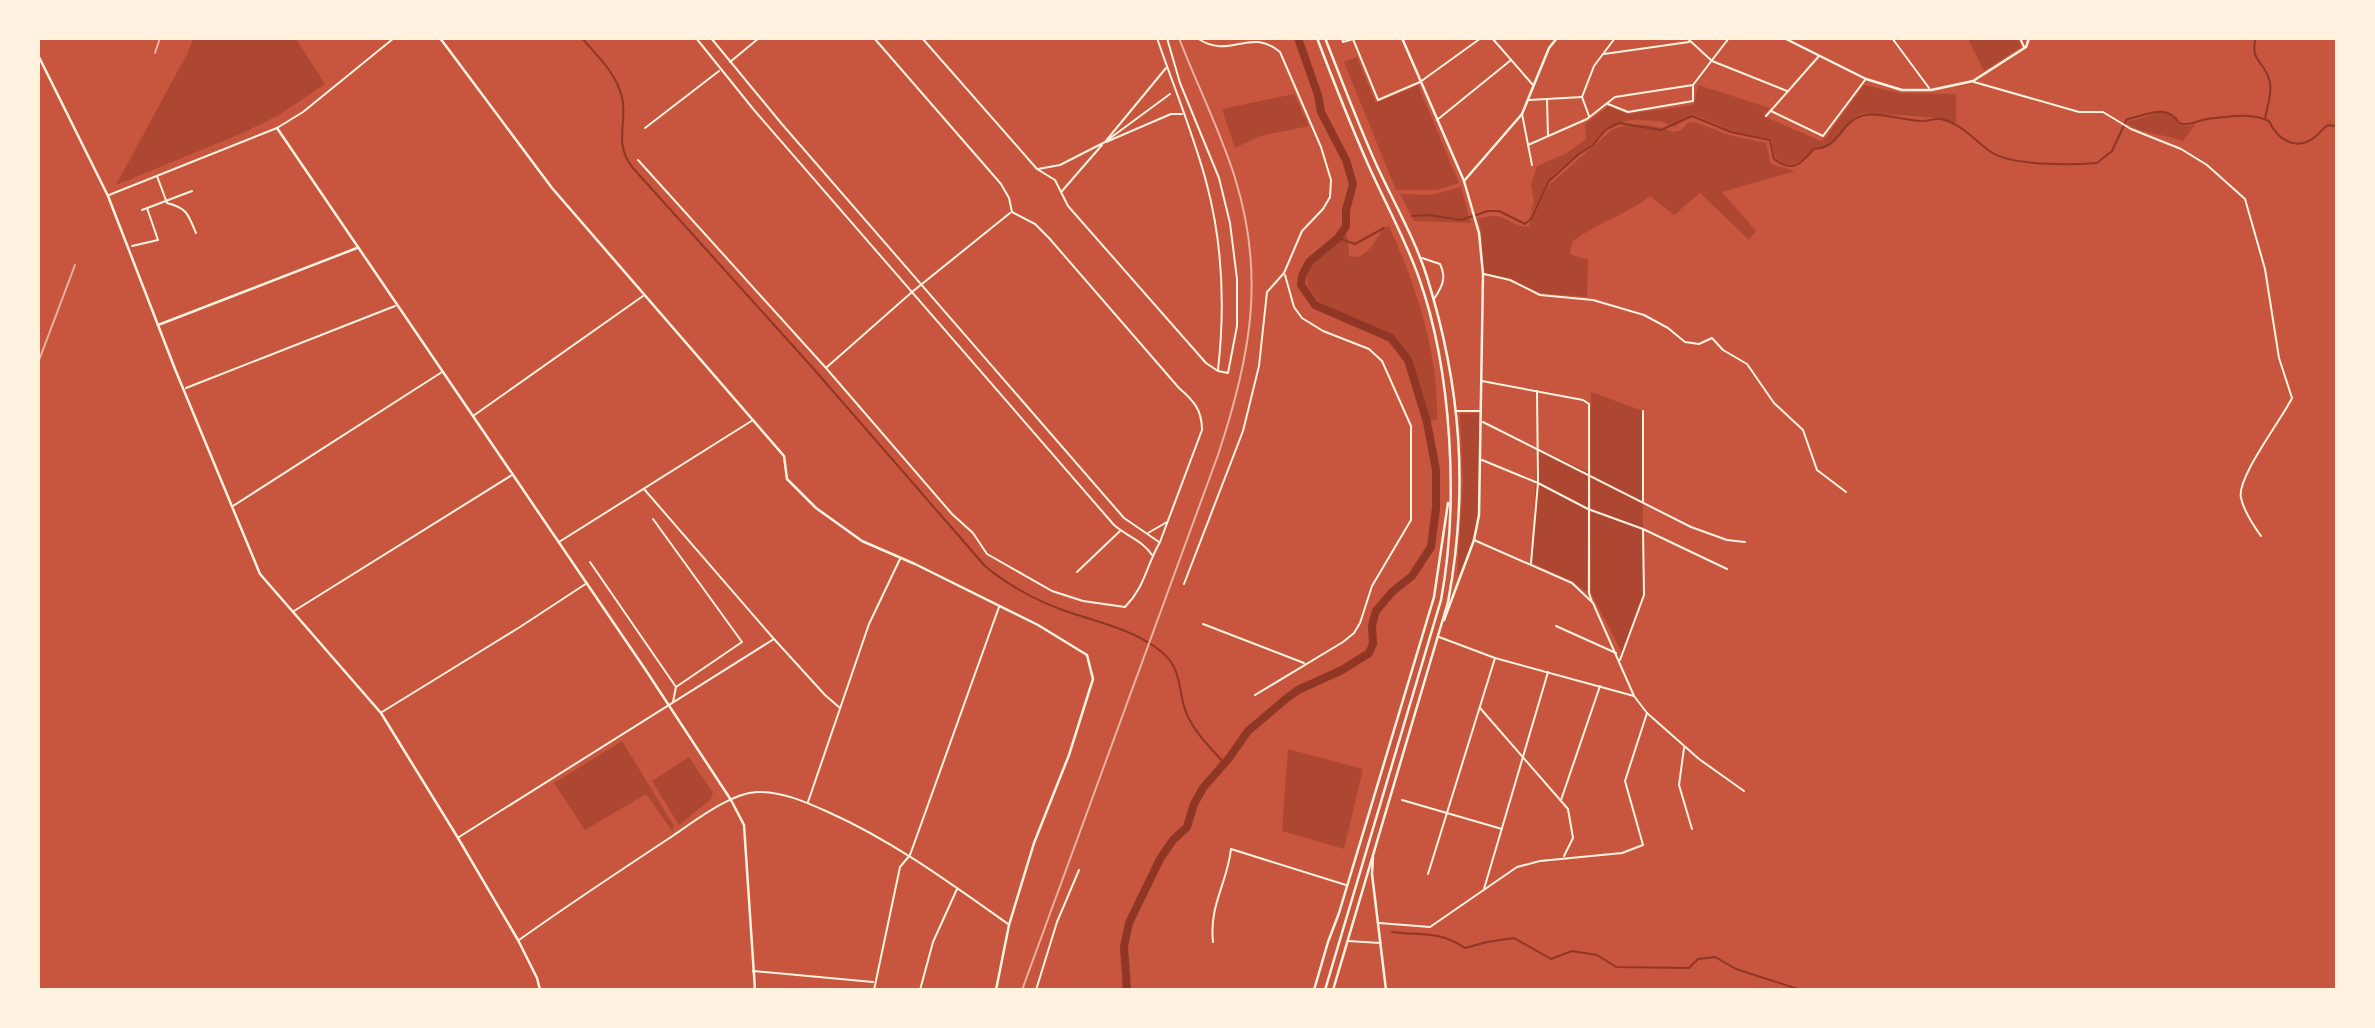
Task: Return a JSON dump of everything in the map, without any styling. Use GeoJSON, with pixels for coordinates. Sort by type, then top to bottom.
{"type":"FeatureCollection","features":[{"type":"Feature","properties":{"kind":"street"},"geometry":{"type":"LineString","coordinates":[[107,196],[277,128],[303,112],[394,38]]}},
{"type":"Feature","properties":{"kind":"street"},"geometry":{"type":"LineString","coordinates":[[440,38],[552,188],[784,456],[787,479],[816,508],[862,541],[1076,646],[1087,655],[1093,679],[1069,755],[1034,843],[1009,925],[996,989]]}},
{"type":"Feature","properties":{"kind":"street"},"geometry":{"type":"LineString","coordinates":[[696,38],[720,70],[1121,531],[1144,542],[1152,555]]}},
{"type":"Feature","properties":{"kind":"street"},"geometry":{"type":"LineString","coordinates":[[711,38],[729,63],[1124,518],[1160,542]]}},
{"type":"Feature","properties":{"kind":"street"},"geometry":{"type":"LineString","coordinates":[[729,63],[760,38]]}},
{"type":"Feature","properties":{"kind":"street"},"geometry":{"type":"LineString","coordinates":[[638,160],[826,368],[953,514],[973,533],[987,554],[1052,591],[1083,601],[1125,607],[1136,596],[1143,583],[1202,430],[1202,417],[1195,401],[1180,388],[1049,238],[1035,225],[1012,212],[1009,198],[1001,184],[874,38]]}},
{"type":"Feature","properties":{"kind":"street"},"geometry":{"type":"LineString","coordinates":[[922,38],[1037,169],[1055,180],[1068,206],[1206,363],[1218,371],[1228,373],[1237,327],[1237,279],[1230,223],[1219,177],[1180,83],[1167,38]]}},
{"type":"Feature","properties":{"kind":"street"},"geometry":{"type":"LineString","coordinates":[[1157,38],[1207,184],[1219,240],[1223,325],[1218,371]]}},
{"type":"Feature","properties":{"kind":"street"},"geometry":{"type":"LineString","coordinates":[[1184,584],[1243,431],[1259,366],[1267,292],[1284,273],[1302,231],[1323,209],[1330,197],[1331,180],[1321,147],[1280,52],[1273,46],[1256,40],[1228,47],[1209,47],[1197,38]]}},
{"type":"Feature","properties":{"kind":"street"},"geometry":{"type":"LineString","coordinates":[[1244,38],[1246,43]]}},
{"type":"Feature","properties":{"kind":"street"},"geometry":{"type":"LineString","coordinates":[[1317,38],[1367,162],[1419,278],[1443,385],[1450,482],[1448,547],[1441,600],[1324,989]]}},
{"type":"Feature","properties":{"kind":"street"},"geometry":{"type":"LineString","coordinates":[[1325,38],[1374,159],[1419,257],[1433,299],[1453,383],[1461,482],[1458,547],[1448,602],[1334,989]]}},
{"type":"Feature","properties":{"kind":"street"},"geometry":{"type":"LineString","coordinates":[[1342,38],[1343,41],[1353,39],[1378,100],[1420,82],[1481,38]]}},
{"type":"Feature","properties":{"kind":"street"},"geometry":{"type":"LineString","coordinates":[[1402,38],[1464,181],[1479,233],[1483,274],[1479,515],[1474,540],[1438,636]]}},
{"type":"Feature","properties":{"kind":"street"},"geometry":{"type":"LineString","coordinates":[[1471,38],[1474,43]]}},
{"type":"Feature","properties":{"kind":"street"},"geometry":{"type":"LineString","coordinates":[[1492,38],[1534,86]]}},
{"type":"Feature","properties":{"kind":"street"},"geometry":{"type":"LineString","coordinates":[[1590,117],[1582,97],[1594,66],[1615,38]]}},
{"type":"Feature","properties":{"kind":"street"},"geometry":{"type":"LineString","coordinates":[[1686,38],[1712,61],[1787,91]]}},
{"type":"Feature","properties":{"kind":"street"},"geometry":{"type":"LineString","coordinates":[[1607,103],[1628,113],[1693,101],[1693,85],[1729,38]]}},
{"type":"Feature","properties":{"kind":"street"},"geometry":{"type":"LineString","coordinates":[[1892,38],[1931,90]]}},
{"type":"Feature","properties":{"kind":"street"},"geometry":{"type":"LineString","coordinates":[[2020,38],[2024,48]]}},
{"type":"Feature","properties":{"kind":"street"},"geometry":{"type":"LineString","coordinates":[[1786,39],[1866,79],[1902,90],[1931,90],[1973,82],[2024,48],[2029,38]]}},
{"type":"Feature","properties":{"kind":"street"},"geometry":{"type":"LineString","coordinates":[[1464,181],[1522,114],[1554,40]]}},
{"type":"Feature","properties":{"kind":"street"},"geometry":{"type":"LineString","coordinates":[[1603,54],[1691,42]]}},
{"type":"Feature","properties":{"kind":"street"},"geometry":{"type":"LineString","coordinates":[[38,55],[107,196],[260,574],[381,713],[518,940],[541,989]]}},
{"type":"Feature","properties":{"kind":"street"},"geometry":{"type":"LineString","coordinates":[[1766,116],[1819,56]]}},
{"type":"Feature","properties":{"kind":"street"},"geometry":{"type":"LineString","coordinates":[[1436,120],[1511,60]]}},
{"type":"Feature","properties":{"kind":"street"},"geometry":{"type":"LineString","coordinates":[[1061,192],[1167,67]]}},
{"type":"Feature","properties":{"kind":"street"},"geometry":{"type":"LineString","coordinates":[[645,128],[720,70]]}},
{"type":"Feature","properties":{"kind":"street"},"geometry":{"type":"LineString","coordinates":[[1771,111],[1822,136],[1866,79]]}},
{"type":"Feature","properties":{"kind":"street"},"geometry":{"type":"LineString","coordinates":[[1973,82],[2079,112],[2103,112],[2207,164],[2245,199],[2266,269],[2279,358],[2292,398],[2246,472],[2240,495],[2252,524],[2261,536]]}},
{"type":"Feature","properties":{"kind":"street"},"geometry":{"type":"LineString","coordinates":[[1528,145],[1590,117],[1615,97],[1693,85]]}},
{"type":"Feature","properties":{"kind":"street"},"geometry":{"type":"LineString","coordinates":[[1105,142],[1170,94]]}},
{"type":"Feature","properties":{"kind":"street"},"geometry":{"type":"LineString","coordinates":[[1528,100],[1582,97]]}},
{"type":"Feature","properties":{"kind":"street"},"geometry":{"type":"LineString","coordinates":[[1547,98],[1548,136]]}},
{"type":"Feature","properties":{"kind":"street"},"geometry":{"type":"LineString","coordinates":[[1037,169],[1060,165],[1105,142],[1171,114],[1183,114]]}},
{"type":"Feature","properties":{"kind":"street"},"geometry":{"type":"LineString","coordinates":[[1522,114],[1532,165]]}},
{"type":"Feature","properties":{"kind":"street"},"geometry":{"type":"LineString","coordinates":[[277,128],[472,417],[671,704],[731,800],[744,825],[755,989]]}},
{"type":"Feature","properties":{"kind":"street"},"geometry":{"type":"LineString","coordinates":[[157,175],[166,201]]}},
{"type":"Feature","properties":{"kind":"street"},"geometry":{"type":"LineString","coordinates":[[142,210],[192,191]]}},
{"type":"Feature","properties":{"kind":"street"},"geometry":{"type":"LineString","coordinates":[[166,201],[182,207],[196,233]]}},
{"type":"Feature","properties":{"kind":"street"},"geometry":{"type":"LineString","coordinates":[[132,246],[158,240],[147,208]]}},
{"type":"Feature","properties":{"kind":"street"},"geometry":{"type":"LineString","coordinates":[[826,368],[912,292],[1012,212]]}},
{"type":"Feature","properties":{"kind":"street"},"geometry":{"type":"LineString","coordinates":[[158,325],[357,248]]}},
{"type":"Feature","properties":{"kind":"street"},"geometry":{"type":"LineString","coordinates":[[1419,257],[1440,264],[1443,269],[1443,285],[1433,299]]}},
{"type":"Feature","properties":{"kind":"street"},"geometry":{"type":"LineString","coordinates":[[1255,695],[1354,633],[1372,586],[1412,520],[1411,426],[1382,361],[1369,349],[1323,331],[1302,318],[1294,307],[1284,273]]}},
{"type":"Feature","properties":{"kind":"street"},"geometry":{"type":"LineString","coordinates":[[1483,274],[1510,280],[1540,295],[1592,300],[1644,315],[1668,328],[1685,342],[1699,344],[1712,338],[1723,350],[1747,364],[1774,403],[1803,430],[1817,470],[1846,492]]}},
{"type":"Feature","properties":{"kind":"street"},"geometry":{"type":"LineString","coordinates":[[472,417],[645,294]]}},
{"type":"Feature","properties":{"kind":"street"},"geometry":{"type":"LineString","coordinates":[[185,389],[397,305]]}},
{"type":"Feature","properties":{"kind":"street"},"geometry":{"type":"LineString","coordinates":[[232,507],[442,372]]}},
{"type":"Feature","properties":{"kind":"street"},"geometry":{"type":"LineString","coordinates":[[1481,381],[1537,390],[1583,400],[1589,404],[1589,593],[1593,603],[1634,696],[1647,713],[1684,747],[1744,791]]}},
{"type":"Feature","properties":{"kind":"street"},"geometry":{"type":"LineString","coordinates":[[1531,564],[1538,483],[1537,390]]}},
{"type":"Feature","properties":{"kind":"street"},"geometry":{"type":"LineString","coordinates":[[1457,411],[1480,411]]}},
{"type":"Feature","properties":{"kind":"street"},"geometry":{"type":"LineString","coordinates":[[1643,411],[1643,503]]}},
{"type":"Feature","properties":{"kind":"street"},"geometry":{"type":"LineString","coordinates":[[558,542],[754,419]]}},
{"type":"Feature","properties":{"kind":"street"},"geometry":{"type":"LineString","coordinates":[[1480,421],[1691,527],[1727,540],[1745,542]]}},
{"type":"Feature","properties":{"kind":"street"},"geometry":{"type":"LineString","coordinates":[[1479,459],[1538,483],[1588,509],[1643,529],[1727,569]]}},
{"type":"Feature","properties":{"kind":"street"},"geometry":{"type":"LineString","coordinates":[[294,612],[512,475]]}},
{"type":"Feature","properties":{"kind":"street"},"geometry":{"type":"LineString","coordinates":[[1314,989],[1434,597],[1444,543],[1450,482]]}},
{"type":"Feature","properties":{"kind":"street"},"geometry":{"type":"LineString","coordinates":[[644,489],[774,639],[840,708]]}},
{"type":"Feature","properties":{"kind":"street"},"geometry":{"type":"LineString","coordinates":[[653,519],[742,642],[676,687],[671,704]]}},
{"type":"Feature","properties":{"kind":"street"},"geometry":{"type":"LineString","coordinates":[[1147,533],[1168,521]]}},
{"type":"Feature","properties":{"kind":"street"},"geometry":{"type":"LineString","coordinates":[[1620,661],[1644,595],[1643,529]]}},
{"type":"Feature","properties":{"kind":"street"},"geometry":{"type":"LineString","coordinates":[[1077,572],[1121,531]]}},
{"type":"Feature","properties":{"kind":"street"},"geometry":{"type":"LineString","coordinates":[[1474,540],[1572,583],[1593,603]]}},
{"type":"Feature","properties":{"kind":"street"},"geometry":{"type":"LineString","coordinates":[[807,803],[869,624],[901,558]]}},
{"type":"Feature","properties":{"kind":"street"},"geometry":{"type":"LineString","coordinates":[[590,562],[676,687]]}},
{"type":"Feature","properties":{"kind":"street"},"geometry":{"type":"LineString","coordinates":[[381,713],[520,628],[587,583]]}},
{"type":"Feature","properties":{"kind":"street"},"geometry":{"type":"LineString","coordinates":[[874,989],[900,867],[910,855],[999,607]]}},
{"type":"Feature","properties":{"kind":"street"},"geometry":{"type":"LineString","coordinates":[[1203,624],[1306,663]]}},
{"type":"Feature","properties":{"kind":"street"},"geometry":{"type":"LineString","coordinates":[[1556,626],[1617,653]]}},
{"type":"Feature","properties":{"kind":"street"},"geometry":{"type":"LineString","coordinates":[[1438,636],[1494,658],[1634,696]]}},
{"type":"Feature","properties":{"kind":"street"},"geometry":{"type":"LineString","coordinates":[[458,838],[774,639]]}},
{"type":"Feature","properties":{"kind":"street"},"geometry":{"type":"LineString","coordinates":[[1428,874],[1494,658]]}},
{"type":"Feature","properties":{"kind":"street"},"geometry":{"type":"LineString","coordinates":[[1484,890],[1548,672]]}},
{"type":"Feature","properties":{"kind":"street"},"geometry":{"type":"LineString","coordinates":[[1561,801],[1600,687]]}},
{"type":"Feature","properties":{"kind":"street"},"geometry":{"type":"LineString","coordinates":[[1480,707],[1568,808],[1573,838],[1564,858]]}},
{"type":"Feature","properties":{"kind":"street"},"geometry":{"type":"LineString","coordinates":[[1378,923],[1430,927],[1517,867],[1564,858],[1622,853],[1643,845],[1625,781],[1647,713]]}},
{"type":"Feature","properties":{"kind":"street"},"geometry":{"type":"LineString","coordinates":[[1684,747],[1679,785],[1692,829]]}},
{"type":"Feature","properties":{"kind":"street"},"geometry":{"type":"LineString","coordinates":[[518,940],[587,891],[701,817],[741,795],[756,792],[780,795],[807,803],[854,823],[910,855],[1009,925]]}},
{"type":"Feature","properties":{"kind":"street"},"geometry":{"type":"LineString","coordinates":[[1402,800],[1502,829]]}},
{"type":"Feature","properties":{"kind":"street"},"geometry":{"type":"LineString","coordinates":[[1213,942],[1215,902],[1228,869],[1231,849],[1348,885]]}},
{"type":"Feature","properties":{"kind":"street"},"geometry":{"type":"LineString","coordinates":[[1373,856],[1372,874],[1386,989]]}},
{"type":"Feature","properties":{"kind":"street"},"geometry":{"type":"LineString","coordinates":[[1036,989],[1057,922],[1079,870]]}},
{"type":"Feature","properties":{"kind":"street"},"geometry":{"type":"LineString","coordinates":[[920,989],[933,942],[957,888]]}},
{"type":"Feature","properties":{"kind":"street"},"geometry":{"type":"LineString","coordinates":[[1347,942],[1381,943]]}},
{"type":"Feature","properties":{"kind":"street"},"geometry":{"type":"LineString","coordinates":[[754,971],[874,982]]}},
{"type":"Feature","properties":{"kind":"shaded area"},"geometry":{"type":"Polygon","coordinates":[[[193,39],[296,39],[325,84],[279,115],[245,132],[116,185],[187,54],[193,39]]]}},
{"type":"Feature","properties":{"kind":"shaded area"},"geometry":{"type":"Polygon","coordinates":[[[1968,39],[2018,39],[2021,47],[1984,71],[1968,39]]]}},
{"type":"Feature","properties":{"kind":"shaded area"},"geometry":{"type":"Polygon","coordinates":[[[1357,57],[1376,103],[1418,85],[1459,183],[1437,190],[1396,190],[1344,62],[1357,57]]]}},
{"type":"Feature","properties":{"kind":"shaded area"},"geometry":{"type":"Polygon","coordinates":[[[1698,85],[1770,108],[1763,116],[1821,141],[1864,85],[1900,93],[1956,94],[1956,123],[1924,117],[1862,113],[1829,144],[1814,148],[1795,163],[1785,165],[1775,155],[1772,139],[1732,131],[1693,114],[1675,127],[1660,121],[1630,120],[1605,128],[1590,146],[1553,175],[1529,217],[1534,203],[1531,185],[1537,166],[1567,153],[1586,139],[1585,124],[1609,106],[1627,114],[1694,105],[1698,85]]]}},
{"type":"Feature","properties":{"kind":"shaded area"},"geometry":{"type":"Polygon","coordinates":[[[1294,94],[1309,126],[1260,136],[1235,148],[1222,109],[1294,94]]]}},
{"type":"Feature","properties":{"kind":"shaded area"},"geometry":{"type":"Polygon","coordinates":[[[2164,112],[2175,117],[2178,124],[2196,124],[2183,141],[2127,124],[2128,121],[2164,112]]]}},
{"type":"Feature","properties":{"kind":"shaded area"},"geometry":{"type":"Polygon","coordinates":[[[1694,122],[1729,135],[1766,143],[1771,164],[1795,171],[1722,192],[1756,231],[1749,240],[1700,193],[1674,215],[1650,196],[1572,242],[1570,254],[1588,260],[1587,297],[1540,293],[1511,279],[1483,273],[1482,236],[1478,219],[1494,216],[1528,227],[1549,185],[1613,129],[1644,125],[1674,132],[1694,122]]]}},
{"type":"Feature","properties":{"kind":"shaded area"},"geometry":{"type":"Polygon","coordinates":[[[1461,187],[1471,223],[1414,221],[1400,194],[1431,195],[1461,187]]]}},
{"type":"Feature","properties":{"kind":"shaded area"},"geometry":{"type":"Polygon","coordinates":[[[1389,226],[1424,320],[1434,370],[1437,420],[1430,421],[1418,393],[1415,371],[1396,337],[1319,302],[1308,287],[1306,270],[1342,228],[1348,238],[1349,256],[1355,257],[1365,253],[1384,228],[1389,226]]]}},
{"type":"Feature","properties":{"kind":"shaded area"},"geometry":{"type":"Polygon","coordinates":[[[1591,392],[1643,411],[1643,595],[1622,653],[1591,593],[1591,392]]]}},
{"type":"Feature","properties":{"kind":"shaded area"},"geometry":{"type":"Polygon","coordinates":[[[1479,413],[1480,476],[1477,518],[1467,558],[1457,577],[1463,482],[1460,414],[1479,413]]]}},
{"type":"Feature","properties":{"kind":"shaded area"},"geometry":{"type":"Polygon","coordinates":[[[1537,449],[1588,472],[1587,591],[1572,581],[1532,563],[1537,449]]]}},
{"type":"Feature","properties":{"kind":"shaded area"},"geometry":{"type":"Polygon","coordinates":[[[622,741],[674,826],[672,831],[646,794],[585,830],[554,783],[622,741]]]}},
{"type":"Feature","properties":{"kind":"shaded area"},"geometry":{"type":"Polygon","coordinates":[[[1288,749],[1363,769],[1344,849],[1282,831],[1288,749]]]}},
{"type":"Feature","properties":{"kind":"shaded area"},"geometry":{"type":"Polygon","coordinates":[[[689,757],[713,793],[710,800],[679,825],[652,781],[689,757]]]}},
{"type":"Feature","properties":{"kind":"waterway"},"geometry":{"type":"LineString","coordinates":[[582,38],[606,66],[619,88],[623,106],[623,149],[632,167],[812,367],[985,566],[1011,585],[1041,601],[1139,637],[1163,653],[1170,660],[1177,675],[1185,709],[1192,724],[1224,763]]}},
{"type":"Feature","properties":{"kind":"waterway"},"geometry":{"type":"LineString","coordinates":[[1127,990],[1124,947],[1129,923],[1160,859],[1173,840],[1187,827],[1194,804],[1203,788],[1248,731],[1287,698],[1369,653],[1373,644],[1372,625],[1376,611],[1392,592],[1412,576],[1431,547],[1436,508],[1436,470],[1427,422],[1408,360],[1391,338],[1315,305],[1301,285],[1309,262],[1338,238],[1346,226],[1346,210],[1353,184],[1346,160],[1321,112],[1318,95],[1298,38]]}},
{"type":"Feature","properties":{"kind":"waterway"},"geometry":{"type":"LineString","coordinates":[[2256,38],[2256,56],[2270,84],[2265,119]]}},
{"type":"Feature","properties":{"kind":"waterway"},"geometry":{"type":"LineString","coordinates":[[1412,216],[1429,215],[1461,220],[1488,211],[1499,211],[1525,224],[1531,219],[1549,181],[1592,146],[1605,130],[1619,123],[1661,130],[1692,116],[1731,132],[1770,140],[1774,159],[1786,166],[1796,165],[1814,149],[1823,148],[1835,140],[1854,119],[1866,115],[1923,121],[1941,119],[1961,128],[2001,157],[2058,164],[2097,163],[2112,151],[2127,119],[2155,112],[2168,113],[2183,124],[2230,116],[2262,118],[2269,121],[2282,138],[2294,143],[2308,141],[2328,125],[2336,126]]}},
{"type":"Feature","properties":{"kind":"waterway"},"geometry":{"type":"LineString","coordinates":[[1338,238],[1355,244],[1384,228]]}},
{"type":"Feature","properties":{"kind":"waterway"},"geometry":{"type":"LineString","coordinates":[[1392,932],[1438,936],[1465,948],[1514,938],[1551,959],[1572,951],[1597,955],[1616,967],[1689,968],[1698,959],[1715,957],[1736,969],[1801,990]]}},
{"type":"Feature","properties":{"kind":"railway"},"geometry":{"type":"LineString","coordinates":[[155,53],[160,38]]}},
{"type":"Feature","properties":{"kind":"railway"},"geometry":{"type":"LineString","coordinates":[[1022,990],[1218,455],[1246,351],[1252,284],[1244,214],[1229,160],[1179,38]]}},
{"type":"Feature","properties":{"kind":"railway"},"geometry":{"type":"LineString","coordinates":[[38,363],[75,265]]}}]}
